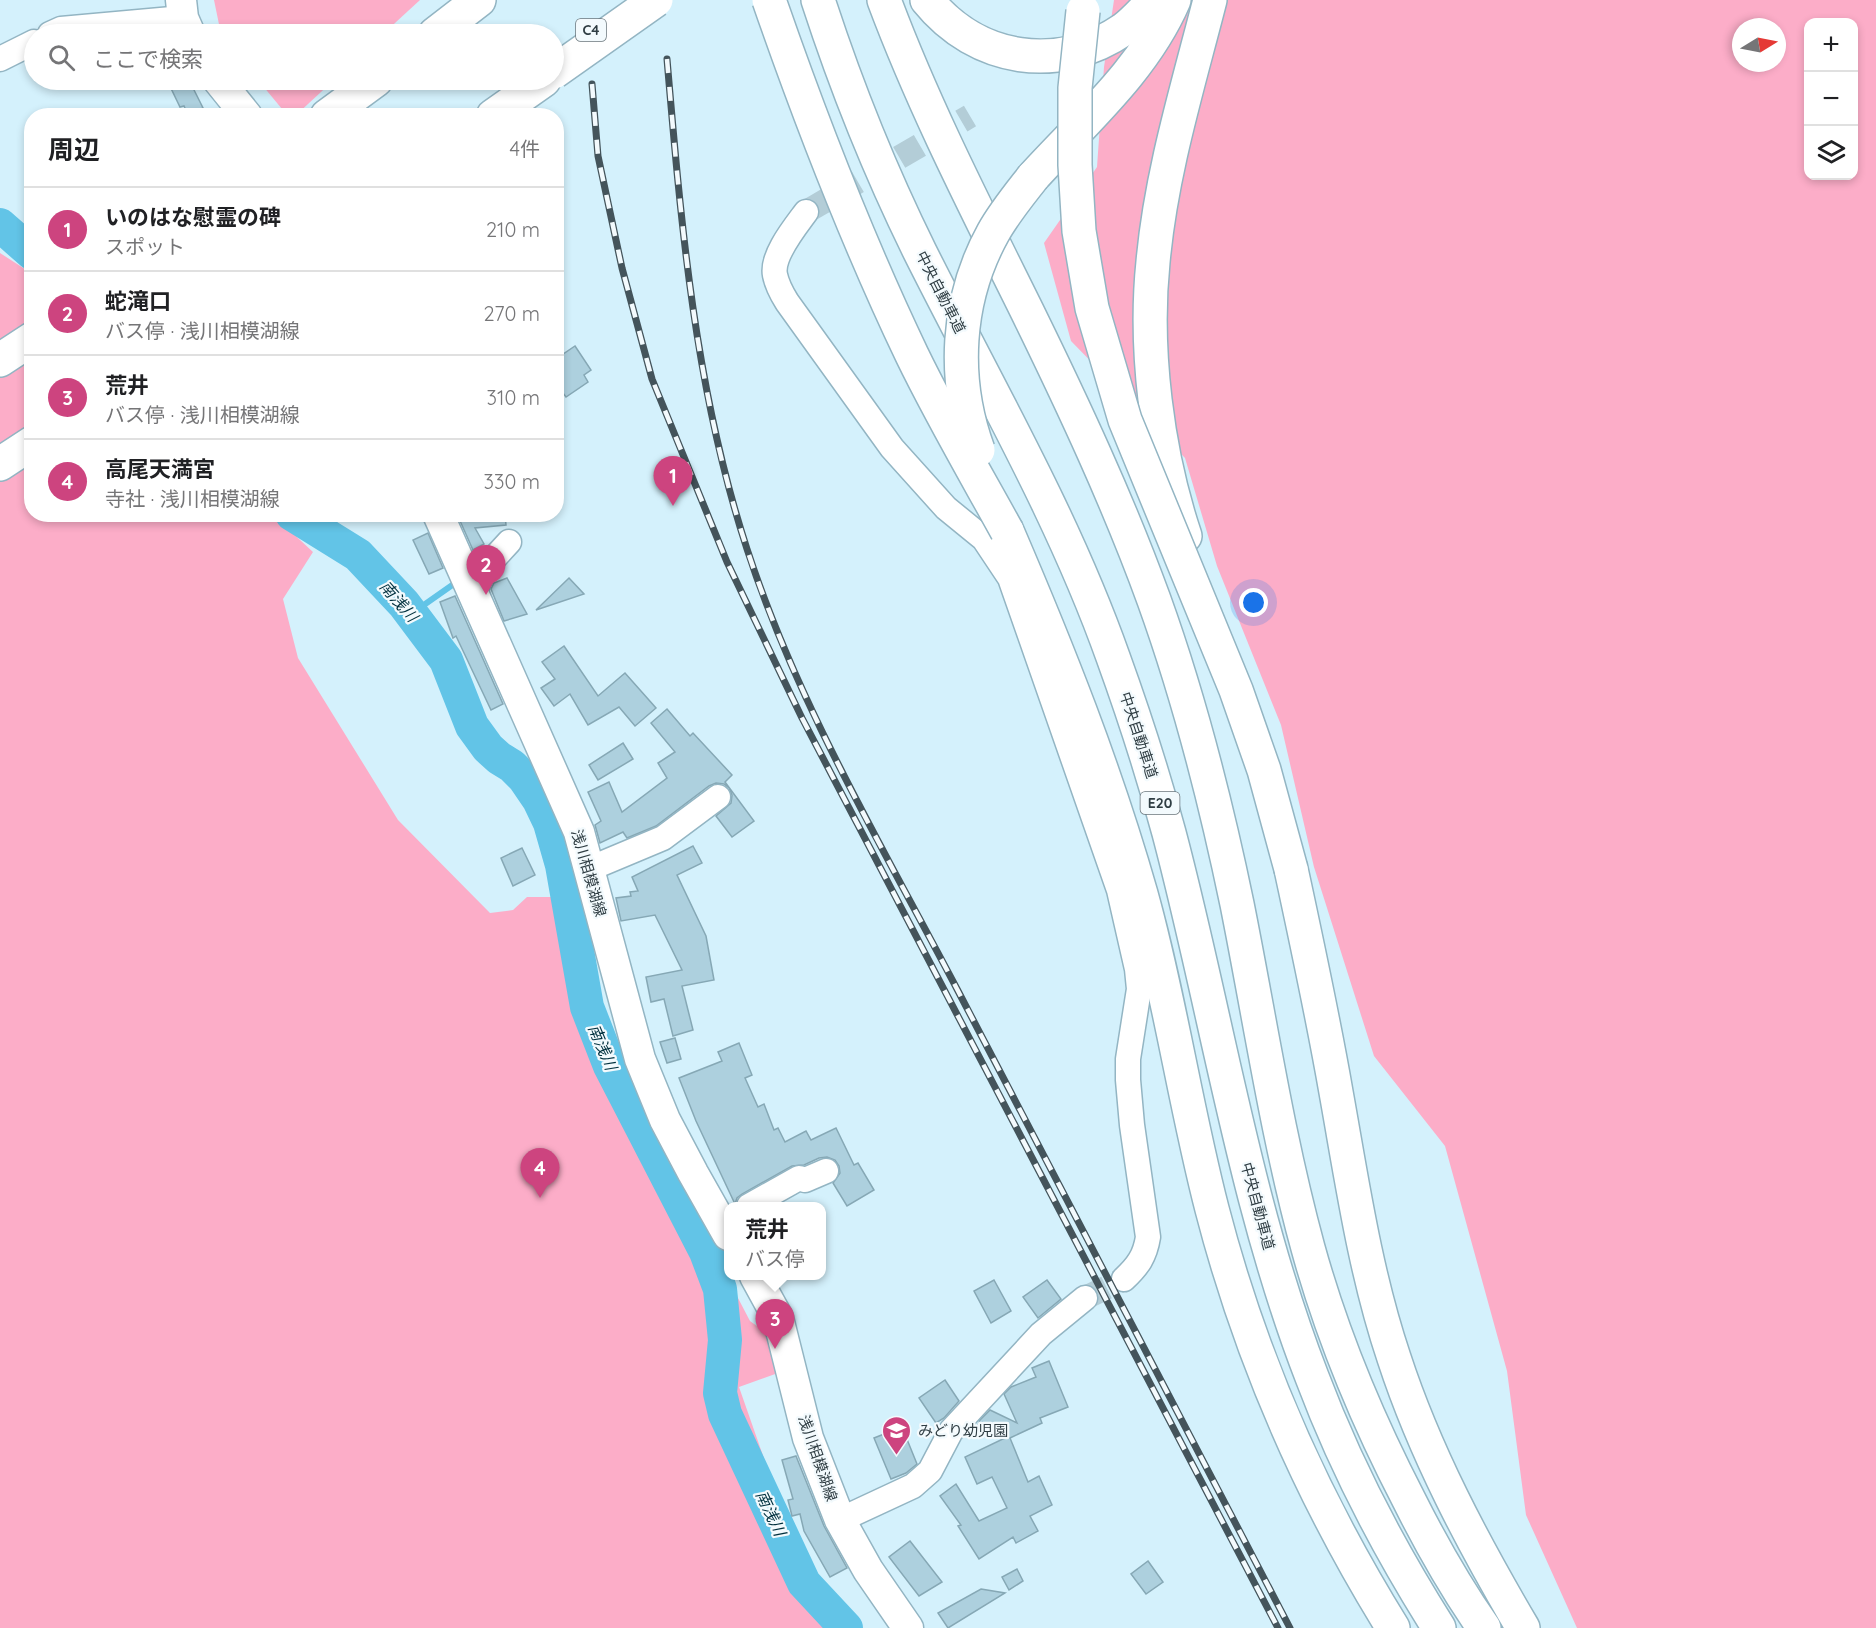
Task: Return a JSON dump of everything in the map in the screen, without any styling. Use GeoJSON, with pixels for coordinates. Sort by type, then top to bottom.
{"type":"FeatureCollection","features":[{"type":"Feature","properties":{"kind":"highway"},"geometry":{"type":"LineString","coordinates":[[424,24],[451,0]]}},
{"type":"Feature","properties":{"kind":"highway"},"geometry":{"type":"LineString","coordinates":[[448,24],[479,0]]}},
{"type":"Feature","properties":{"kind":"highway","name":"C4"},"geometry":{"type":"LineString","coordinates":[[564,51],[629,0]]}},
{"type":"Feature","properties":{"kind":"highway"},"geometry":{"type":"LineString","coordinates":[[564,65],[656,0]]}},
{"type":"Feature","properties":{"kind":"highway"},"geometry":{"type":"LineString","coordinates":[[769,0],[809,114],[892,313],[935,400],[1007,531]]}},
{"type":"Feature","properties":{"kind":"highway","name":"中央自動車道"},"geometry":{"type":"LineString","coordinates":[[818,0],[842,71],[888,184],[950,310],[1023,449],[1104,631],[1150,766],[1169,832],[1248,1171],[1295,1331],[1312,1379],[1360,1488],[1393,1551],[1439,1628]]}},
{"type":"Feature","properties":{"kind":"highway"},"geometry":{"type":"LineString","coordinates":[[884,0],[899,40],[959,175],[1099,463],[1154,601],[1202,754],[1236,903],[1282,1144],[1308,1250],[1333,1328],[1379,1443],[1427,1535],[1484,1628]]}},
{"type":"Feature","properties":{"kind":"highway"},"geometry":{"type":"LineString","coordinates":[[927,0],[953,26],[984,44],[1020,55],[1044,57],[1054,57],[1084,49],[1114,35],[1126,27],[1154,0]]}},
{"type":"Feature","properties":{"kind":"highway"},"geometry":{"type":"LineString","coordinates":[[1174,0],[1161,27],[1131,71],[1033,177],[994,231],[975,272],[966,302],[961,364],[965,401],[971,431],[1007,531],[1079,705],[1125,840],[1152,937],[1191,1123],[1212,1209],[1259,1357],[1326,1507],[1373,1596],[1393,1628]]}},
{"type":"Feature","properties":{"kind":"highway"},"geometry":{"type":"LineString","coordinates":[[1210,0],[1168,169],[1152,263],[1152,361],[1158,424],[1179,517],[1245,702],[1291,869],[1311,960],[1357,1209],[1373,1282],[1394,1358],[1422,1434],[1458,1509],[1523,1628]]}},
{"type":"Feature","properties":{"kind":"highway"},"geometry":{"type":"LineString","coordinates":[[1084,5],[1075,88],[1075,165],[1079,231],[1092,308],[1125,420],[1236,690],[1264,770]]}},
{"type":"Feature","properties":{"kind":"highway"},"geometry":{"type":"LineString","coordinates":[[334,108],[353,90]]}},
{"type":"Feature","properties":{"kind":"highway"},"geometry":{"type":"LineString","coordinates":[[337,108],[362,90]]}},
{"type":"Feature","properties":{"kind":"highway"},"geometry":{"type":"LineString","coordinates":[[493,108],[516,90]]}},
{"type":"Feature","properties":{"kind":"highway"},"geometry":{"type":"LineString","coordinates":[[504,108],[530,90]]}},
{"type":"Feature","properties":{"kind":"highway"},"geometry":{"type":"LineString","coordinates":[[0,360],[24,344]]}},
{"type":"Feature","properties":{"kind":"highway"},"geometry":{"type":"LineString","coordinates":[[0,464],[24,448]]}},
{"type":"Feature","properties":{"kind":"main road"},"geometry":{"type":"LineString","coordinates":[[226,90],[241,108]]}},
{"type":"Feature","properties":{"kind":"main road","name":"浅川相模湖線"},"geometry":{"type":"LineString","coordinates":[[442,522],[501,661],[579,832],[640,1059],[665,1120],[724,1223]]}},
{"type":"Feature","properties":{"kind":"main road","name":"浅川相模湖線"},"geometry":{"type":"LineString","coordinates":[[758,1280],[778,1318],[808,1438],[840,1520],[868,1570],[908,1628]]}},
{"type":"Feature","properties":{"kind":"street"},"geometry":{"type":"LineString","coordinates":[[117,24],[185,18]]}},
{"type":"Feature","properties":{"kind":"street"},"geometry":{"type":"LineString","coordinates":[[0,59],[24,47]]}},
{"type":"Feature","properties":{"kind":"street"},"geometry":{"type":"LineString","coordinates":[[806,212],[790,233],[774,266],[778,285],[787,302],[892,448],[946,508],[984,540],[1010,578],[1119,890],[1137,969],[1139,989],[1128,1059],[1128,1080],[1148,1237],[1145,1253],[1137,1267],[1124,1279]]}},
{"type":"Feature","properties":{"kind":"street"},"geometry":{"type":"LineString","coordinates":[[473,593],[486,567],[508,542]]}},
{"type":"Feature","properties":{"kind":"street"},"geometry":{"type":"LineString","coordinates":[[589,869],[663,838],[718,798]]}},
{"type":"Feature","properties":{"kind":"street"},"geometry":{"type":"LineString","coordinates":[[756,1202],[799,1178],[805,1180],[826,1171]]}},
{"type":"Feature","properties":{"kind":"street"},"geometry":{"type":"LineString","coordinates":[[840,1520],[913,1486],[930,1471],[951,1431],[1041,1334],[1085,1298]]}},
{"type":"Feature","properties":{"kind":"shaded area"},"geometry":{"type":"Polygon","coordinates":[[[214,0],[420,0],[394,24],[219,24],[214,0]]]}},
{"type":"Feature","properties":{"kind":"shaded area"},"geometry":{"type":"Polygon","coordinates":[[[1114,0],[1876,0],[1876,1628],[1577,1628],[1526,1515],[1507,1371],[1445,1146],[1374,1056],[1314,867],[1281,725],[1217,566],[1185,458],[1071,341],[1044,243],[1097,167],[1104,67],[1114,0]]]}},
{"type":"Feature","properties":{"kind":"shaded area"},"geometry":{"type":"Polygon","coordinates":[[[266,90],[323,90],[304,108],[281,108],[266,90]]]}},
{"type":"Feature","properties":{"kind":"shaded area"},"geometry":{"type":"Polygon","coordinates":[[[0,253],[24,268],[24,522],[281,522],[313,552],[283,599],[298,658],[398,820],[490,913],[513,910],[527,897],[555,897],[569,975],[724,1271],[724,1280],[729,1280],[750,1321],[765,1332],[778,1373],[739,1387],[790,1533],[818,1583],[855,1628],[0,1628],[0,253]]]}},
{"type":"Feature","properties":{"kind":"building"},"geometry":{"type":"Polygon","coordinates":[[[172,90],[194,90],[203,108],[185,108],[184,106],[180,107],[172,90]]]}},
{"type":"Feature","properties":{"kind":"building"},"geometry":{"type":"Polygon","coordinates":[[[575,346],[591,370],[584,375],[588,382],[566,397],[564,394],[564,354],[575,346]]]}},
{"type":"Feature","properties":{"kind":"building"},"geometry":{"type":"Polygon","coordinates":[[[461,522],[506,522],[506,525],[475,528],[484,544],[473,550],[461,522]]]}},
{"type":"Feature","properties":{"kind":"building"},"geometry":{"type":"Polygon","coordinates":[[[428,533],[443,568],[429,574],[413,540],[428,533]]]}},
{"type":"Feature","properties":{"kind":"building"},"geometry":{"type":"Polygon","coordinates":[[[507,578],[527,614],[504,621],[491,589],[494,583],[507,578]]]}},
{"type":"Feature","properties":{"kind":"building"},"geometry":{"type":"Polygon","coordinates":[[[569,578],[584,594],[536,610],[569,578]]]}},
{"type":"Feature","properties":{"kind":"building"},"geometry":{"type":"Polygon","coordinates":[[[455,596],[503,704],[491,710],[456,636],[453,638],[440,602],[455,596]]]}},
{"type":"Feature","properties":{"kind":"building"},"geometry":{"type":"Polygon","coordinates":[[[564,646],[598,696],[625,673],[656,708],[635,726],[619,707],[588,725],[570,694],[554,706],[541,688],[555,679],[542,662],[564,646]]]}},
{"type":"Feature","properties":{"kind":"building"},"geometry":{"type":"Polygon","coordinates":[[[667,709],[690,736],[693,733],[732,775],[725,782],[754,821],[732,837],[716,816],[731,803],[732,795],[724,784],[716,783],[656,826],[627,838],[623,832],[600,843],[595,825],[601,821],[588,792],[609,782],[622,812],[667,778],[658,763],[675,752],[651,723],[667,709]]]}},
{"type":"Feature","properties":{"kind":"building"},"geometry":{"type":"Polygon","coordinates":[[[623,743],[633,759],[598,780],[589,765],[623,743]]]}},
{"type":"Feature","properties":{"kind":"building"},"geometry":{"type":"Polygon","coordinates":[[[693,846],[702,863],[677,875],[706,936],[714,980],[682,986],[693,1030],[673,1036],[664,999],[651,1002],[646,977],[682,970],[655,915],[621,921],[616,898],[631,896],[630,892],[638,891],[632,877],[693,846]]]}},
{"type":"Feature","properties":{"kind":"building"},"geometry":{"type":"Polygon","coordinates":[[[522,848],[535,875],[513,886],[501,858],[522,848]]]}},
{"type":"Feature","properties":{"kind":"building"},"geometry":{"type":"Polygon","coordinates":[[[675,1038],[681,1059],[667,1063],[660,1042],[675,1038]]]}},
{"type":"Feature","properties":{"kind":"building"},"geometry":{"type":"Polygon","coordinates":[[[739,1043],[752,1075],[745,1078],[758,1107],[764,1104],[774,1130],[778,1128],[785,1142],[806,1131],[811,1140],[836,1128],[854,1165],[858,1163],[874,1190],[847,1206],[833,1183],[840,1173],[839,1166],[835,1160],[827,1157],[804,1165],[792,1166],[742,1194],[734,1202],[696,1121],[679,1078],[722,1061],[718,1052],[739,1043]]]}},
{"type":"Feature","properties":{"kind":"building"},"geometry":{"type":"Polygon","coordinates":[[[994,1280],[1011,1311],[991,1323],[974,1291],[994,1280]]]}},
{"type":"Feature","properties":{"kind":"building"},"geometry":{"type":"Polygon","coordinates":[[[1047,1280],[1061,1299],[1038,1318],[1023,1297],[1047,1280]]]}},
{"type":"Feature","properties":{"kind":"building"},"geometry":{"type":"Polygon","coordinates":[[[1049,1361],[1068,1407],[1040,1418],[1042,1423],[1010,1438],[1028,1482],[1039,1476],[1052,1505],[1030,1516],[1038,1531],[1016,1543],[1013,1537],[979,1559],[958,1526],[961,1525],[940,1496],[956,1484],[979,1521],[1007,1508],[992,1477],[977,1484],[965,1457],[1005,1438],[978,1425],[980,1420],[990,1410],[1017,1423],[1004,1394],[1011,1387],[1036,1377],[1032,1368],[1049,1361]]]}},
{"type":"Feature","properties":{"kind":"building"},"geometry":{"type":"Polygon","coordinates":[[[945,1380],[959,1401],[944,1418],[936,1423],[919,1398],[945,1380]]]}},
{"type":"Feature","properties":{"kind":"building","name":"みどり幼児園"},"geometry":{"type":"Polygon","coordinates":[[[902,1427],[917,1464],[906,1473],[891,1479],[874,1438],[902,1427]]]}},
{"type":"Feature","properties":{"kind":"building"},"geometry":{"type":"Polygon","coordinates":[[[796,1456],[824,1526],[847,1568],[830,1577],[804,1531],[800,1514],[792,1516],[788,1500],[793,1499],[782,1460],[796,1456]]]}},
{"type":"Feature","properties":{"kind":"building"},"geometry":{"type":"Polygon","coordinates":[[[910,1541],[942,1582],[919,1596],[889,1557],[910,1541]]]}},
{"type":"Feature","properties":{"kind":"building"},"geometry":{"type":"Polygon","coordinates":[[[1148,1561],[1163,1582],[1146,1594],[1131,1574],[1148,1561]]]}},
{"type":"Feature","properties":{"kind":"building"},"geometry":{"type":"Polygon","coordinates":[[[1017,1569],[1023,1581],[1009,1590],[1002,1577],[1017,1569]]]}},
{"type":"Feature","properties":{"kind":"building"},"geometry":{"type":"Polygon","coordinates":[[[981,1589],[1005,1593],[948,1628],[938,1613],[981,1589]]]}},
{"type":"Feature","properties":{"kind":"waterway","name":"南浅川"},"geometry":{"type":"LineString","coordinates":[[0,225],[24,246]]}},
{"type":"Feature","properties":{"kind":"waterway","name":"南浅川"},"geometry":{"type":"LineString","coordinates":[[305,522],[358,555],[404,604],[446,660],[472,726],[488,748],[524,778],[539,800],[550,823],[562,865],[587,1007],[610,1066],[706,1252],[720,1289],[725,1340],[720,1393],[725,1414],[804,1583],[846,1628]]}},
{"type":"Feature","properties":{"kind":"waterway"},"geometry":{"type":"LineString","coordinates":[[411,614],[458,581]]}},
{"type":"Feature","properties":{"kind":"tunnel"},"geometry":{"type":"LineString","coordinates":[[806,212],[970,116]]}},
{"type":"Feature","properties":{"kind":"tunnel"},"geometry":{"type":"LineString","coordinates":[[1085,1298],[1124,1279]]}},
{"type":"Feature","properties":{"kind":"railway"},"geometry":{"type":"LineString","coordinates":[[667,59],[685,245],[703,368],[729,489],[767,606],[790,663],[871,828],[1290,1628]]}},
{"type":"Feature","properties":{"kind":"railway"},"geometry":{"type":"LineString","coordinates":[[592,84],[598,156],[622,268],[652,379],[727,562],[802,718],[1278,1628]]}},
{"type":"Feature","properties":{"kind":"place","name":"いのはな慰霊の碑"},"geometry":{"type":"Point","coordinates":[673,506]}},
{"type":"Feature","properties":{"kind":"place","name":"蛇滝口"},"geometry":{"type":"Point","coordinates":[486,595]}},
{"type":"Feature","properties":{"kind":"place","name":"高尾天満宮"},"geometry":{"type":"Point","coordinates":[540,1198]}},
{"type":"Feature","properties":{"kind":"place","name":"荒井"},"geometry":{"type":"Point","coordinates":[775,1349]}},
{"type":"Feature","properties":{"kind":"place","name":"みどり幼児園"},"geometry":{"type":"Point","coordinates":[897,1456]}}]}
